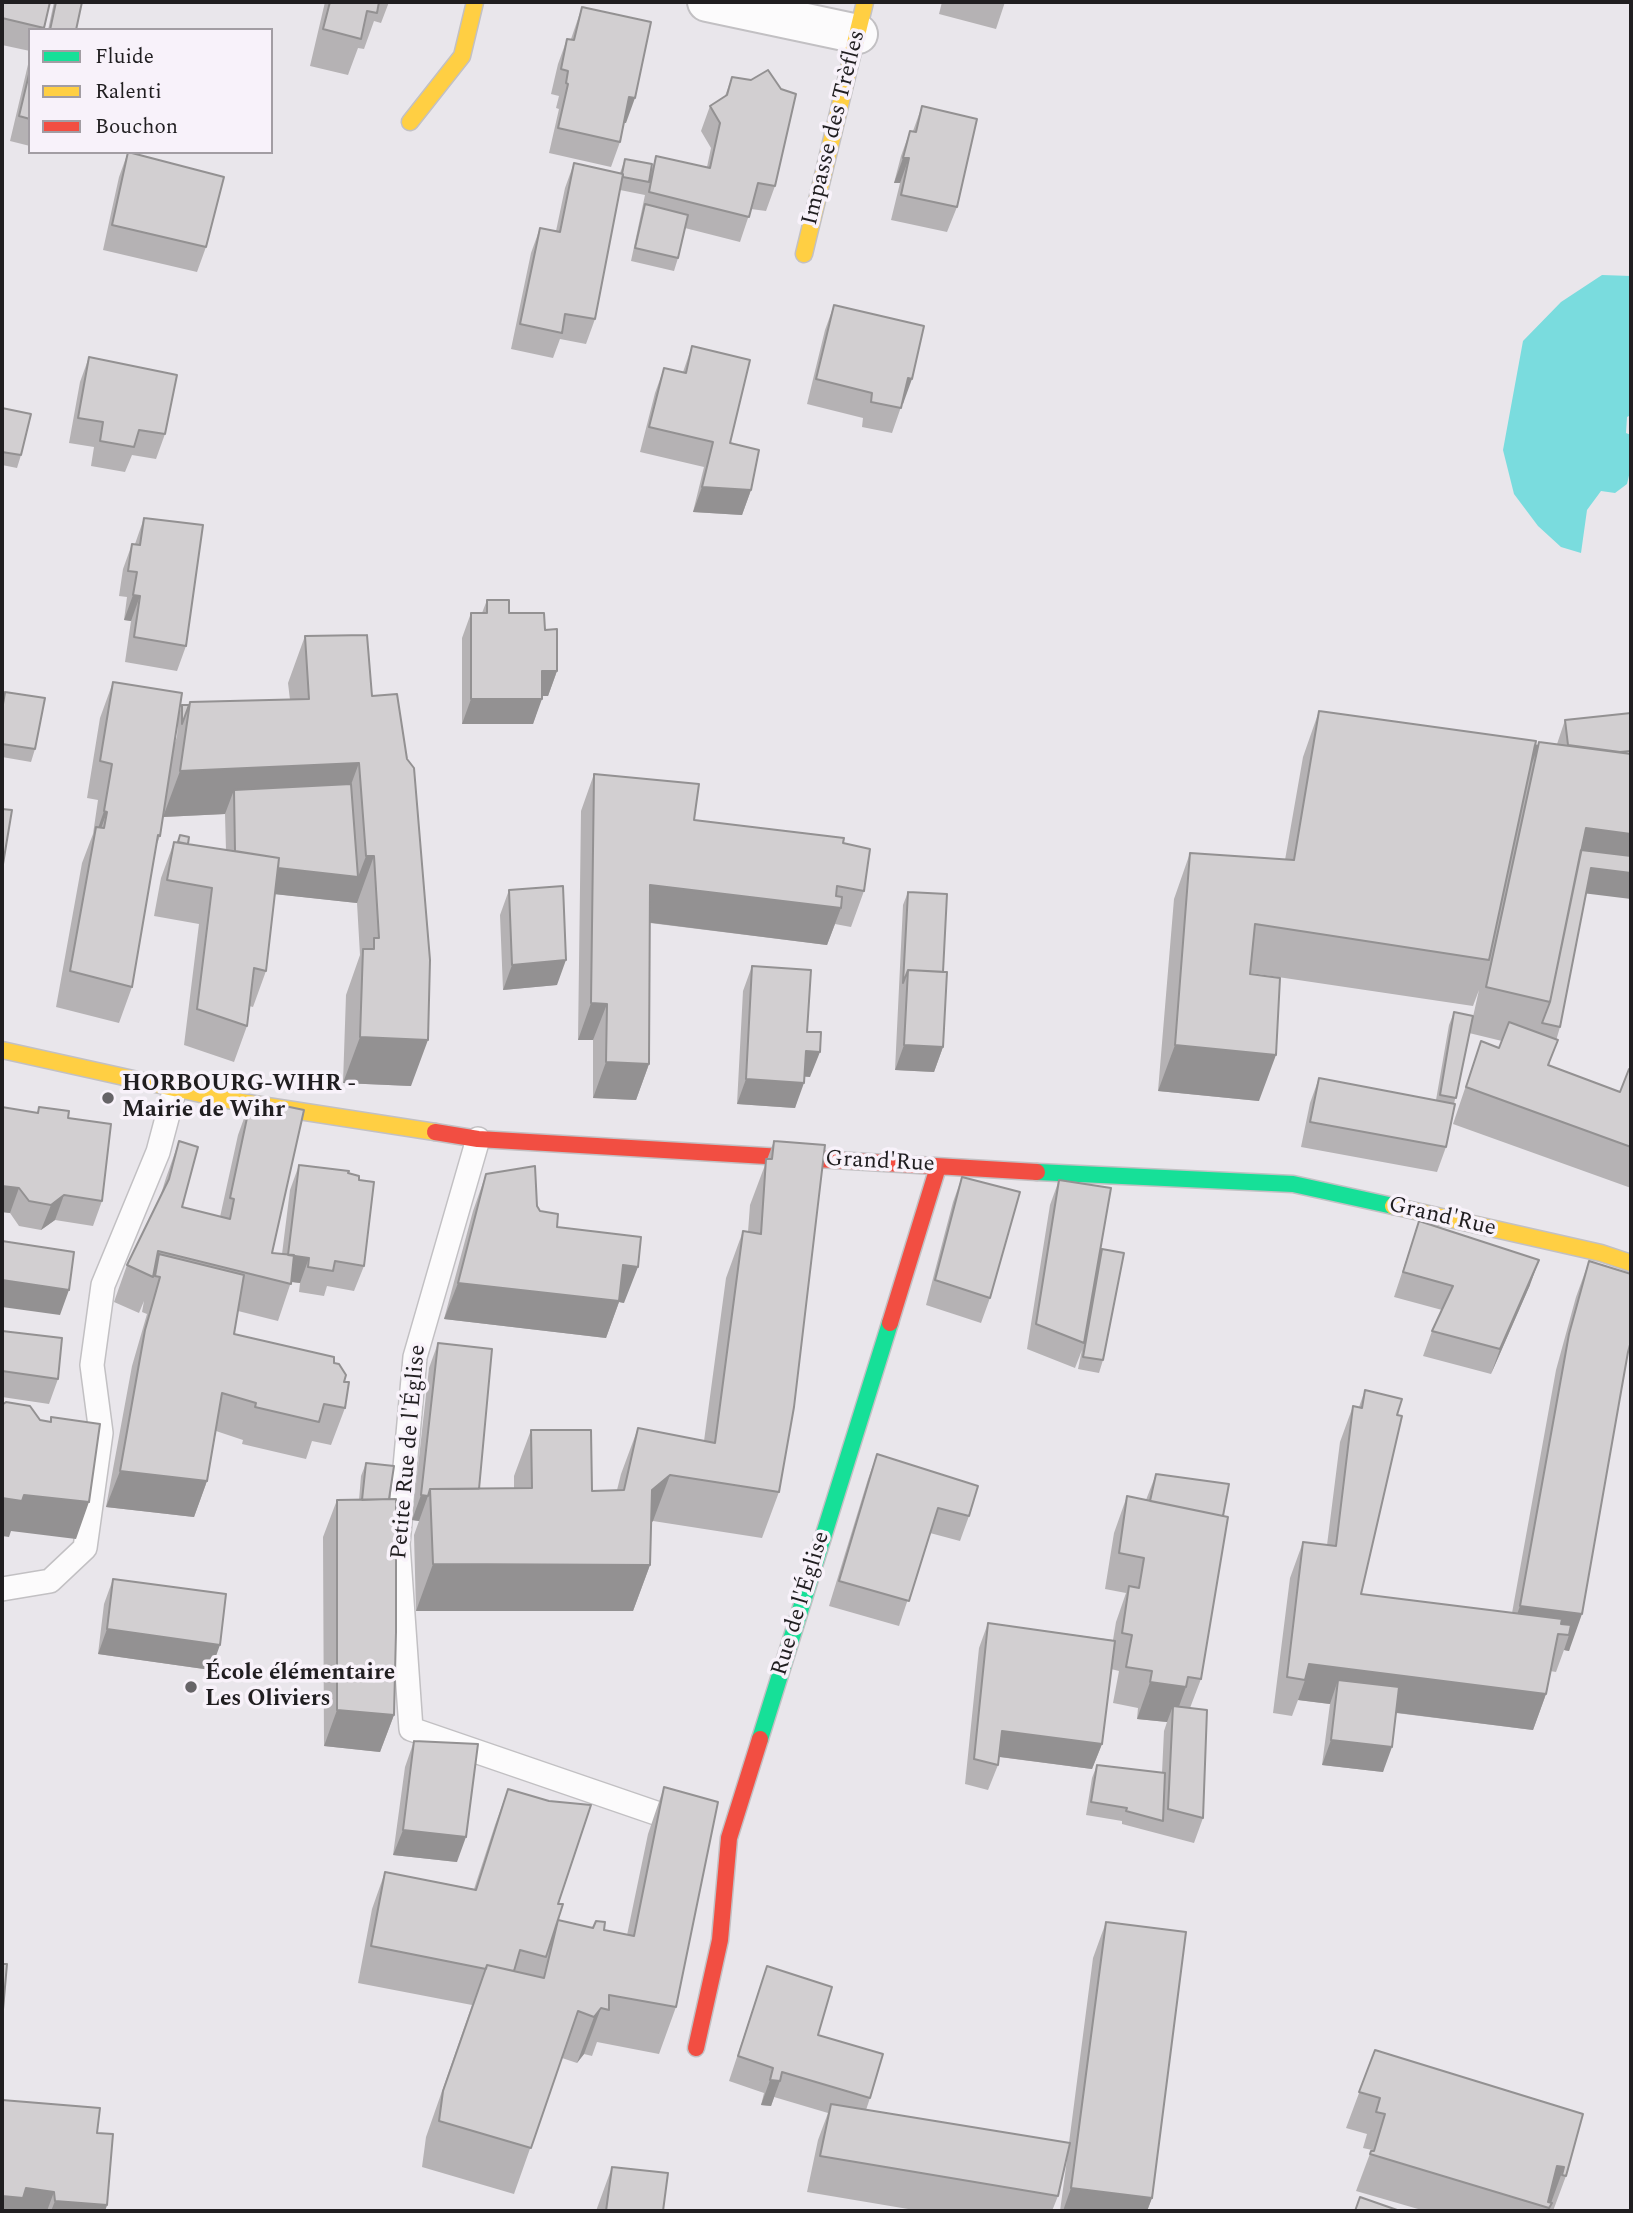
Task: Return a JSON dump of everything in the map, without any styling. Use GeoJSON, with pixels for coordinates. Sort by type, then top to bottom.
{"type":"FeatureCollection","features":[{"type":"Feature","properties":{"kind":"street"},"geometry":{"type":"LineString","coordinates":[[410,122],[462,56],[475,2]]}},
{"type":"Feature","properties":{"kind":"street"},"geometry":{"type":"LineString","coordinates":[[707,2],[861,18]]}},
{"type":"Feature","properties":{"kind":"street","name":"Impasse des Trèfles"},"geometry":{"type":"LineString","coordinates":[[804,254],[861,18]]}},
{"type":"Feature","properties":{"kind":"street","name":"Grand'Rue"},"geometry":{"type":"LineString","coordinates":[[2,1050],[228,1100],[478,1139],[938,1167],[1293,1184],[1601,1253],[1631,1263]]}},
{"type":"Feature","properties":{"kind":"street","name":"Rue de l'Église"},"geometry":{"type":"LineString","coordinates":[[696,2048],[720,1940],[729,1838],[938,1167]]}},
{"type":"Feature","properties":{"kind":"lane"},"geometry":{"type":"LineString","coordinates":[[2,1589],[50,1581],[85,1548],[101,1433],[92,1366],[103,1285],[158,1152],[175,1088]]}},
{"type":"Feature","properties":{"kind":"lane","name":"Petite Rue de l'Église"},"geometry":{"type":"LineString","coordinates":[[478,1139],[415,1357],[398,1544],[411,1729],[729,1838]]}},
{"type":"Feature","properties":{"kind":"water"},"geometry":{"type":"Polygon","coordinates":[[[1602,275],[1631,276],[1631,415],[1627,417],[1626,433],[1631,435],[1631,467],[1627,484],[1615,493],[1601,491],[1587,510],[1581,553],[1561,547],[1538,526],[1514,494],[1503,450],[1523,341],[1561,302],[1602,275]]]}},
{"type":"Feature","properties":{"kind":"building"},"geometry":{"type":"Polygon","coordinates":[[[2,2],[50,2],[44,28],[2,18],[2,2]]]}},
{"type":"Feature","properties":{"kind":"building"},"geometry":{"type":"Polygon","coordinates":[[[56,2],[82,2],[76,28],[50,28],[56,2]]]}},
{"type":"Feature","properties":{"kind":"building"},"geometry":{"type":"Polygon","coordinates":[[[330,2],[379,2],[377,13],[367,11],[361,39],[323,29],[330,2]]]}},
{"type":"Feature","properties":{"kind":"building"},"geometry":{"type":"Polygon","coordinates":[[[582,7],[651,22],[635,98],[629,97],[620,142],[558,128],[568,84],[568,71],[561,69],[567,39],[574,40],[582,7]]]}},
{"type":"Feature","properties":{"kind":"building"},"geometry":{"type":"Polygon","coordinates":[[[768,70],[781,89],[796,94],[775,186],[758,183],[749,217],[649,192],[656,156],[710,168],[720,123],[710,106],[727,95],[732,77],[751,80],[768,70]]]}},
{"type":"Feature","properties":{"kind":"building"},"geometry":{"type":"Polygon","coordinates":[[[28,78],[28,118],[19,116],[28,78]]]}},
{"type":"Feature","properties":{"kind":"building"},"geometry":{"type":"Polygon","coordinates":[[[922,106],[977,119],[957,207],[901,195],[909,158],[903,158],[910,131],[916,132],[922,106]]]}},
{"type":"Feature","properties":{"kind":"building"},"geometry":{"type":"Polygon","coordinates":[[[128,154],[224,177],[206,247],[112,225],[128,154]]]}},
{"type":"Feature","properties":{"kind":"building"},"geometry":{"type":"Polygon","coordinates":[[[625,159],[652,164],[649,182],[623,177],[625,159]]]}},
{"type":"Feature","properties":{"kind":"building"},"geometry":{"type":"Polygon","coordinates":[[[574,163],[623,174],[595,319],[565,314],[562,333],[520,324],[540,228],[560,232],[574,163]]]}},
{"type":"Feature","properties":{"kind":"building"},"geometry":{"type":"Polygon","coordinates":[[[645,204],[688,215],[678,258],[635,248],[645,204]]]}},
{"type":"Feature","properties":{"kind":"building"},"geometry":{"type":"Polygon","coordinates":[[[834,305],[924,326],[912,379],[908,378],[901,408],[871,402],[872,393],[816,379],[834,305]]]}},
{"type":"Feature","properties":{"kind":"building"},"geometry":{"type":"Polygon","coordinates":[[[692,346],[750,360],[730,443],[759,450],[751,490],[702,487],[713,442],[649,427],[664,368],[686,373],[692,346]]]}},
{"type":"Feature","properties":{"kind":"building"},"geometry":{"type":"Polygon","coordinates":[[[89,357],[177,375],[165,434],[139,430],[134,447],[100,441],[103,422],[78,418],[89,357]]]}},
{"type":"Feature","properties":{"kind":"building"},"geometry":{"type":"Polygon","coordinates":[[[2,408],[31,414],[21,455],[2,452],[2,408]]]}},
{"type":"Feature","properties":{"kind":"building"},"geometry":{"type":"Polygon","coordinates":[[[144,518],[203,525],[186,646],[134,637],[140,596],[133,595],[137,572],[128,571],[132,544],[140,545],[144,518]]]}},
{"type":"Feature","properties":{"kind":"building"},"geometry":{"type":"Polygon","coordinates":[[[487,600],[509,600],[509,613],[544,613],[545,630],[557,629],[557,671],[542,671],[542,699],[471,699],[471,613],[487,613],[487,600]]]}},
{"type":"Feature","properties":{"kind":"building"},"geometry":{"type":"Polygon","coordinates":[[[367,635],[372,696],[397,694],[407,759],[414,768],[430,960],[428,1040],[360,1037],[363,949],[374,949],[374,938],[379,938],[374,856],[366,856],[359,763],[180,771],[190,702],[309,699],[305,636],[367,635]]]}},
{"type":"Feature","properties":{"kind":"building"},"geometry":{"type":"Polygon","coordinates":[[[113,682],[182,693],[160,836],[158,835],[132,987],[70,971],[96,827],[104,828],[107,812],[104,811],[112,764],[100,761],[113,682]]]}},
{"type":"Feature","properties":{"kind":"building"},"geometry":{"type":"Polygon","coordinates":[[[5,692],[45,698],[35,749],[2,744],[5,692]]]}},
{"type":"Feature","properties":{"kind":"building"},"geometry":{"type":"Polygon","coordinates":[[[182,705],[189,705],[182,724],[182,705]]]}},
{"type":"Feature","properties":{"kind":"building"},"geometry":{"type":"Polygon","coordinates":[[[1319,711],[1536,741],[1489,960],[1255,924],[1250,974],[1280,978],[1276,1055],[1175,1045],[1190,853],[1294,860],[1319,711]]]}},
{"type":"Feature","properties":{"kind":"building"},"geometry":{"type":"Polygon","coordinates":[[[1631,713],[1631,751],[1568,745],[1565,720],[1631,713]]]}},
{"type":"Feature","properties":{"kind":"building"},"geometry":{"type":"Polygon","coordinates":[[[1539,742],[1631,754],[1631,834],[1586,828],[1550,1002],[1486,987],[1539,742]]]}},
{"type":"Feature","properties":{"kind":"building"},"geometry":{"type":"Polygon","coordinates":[[[594,774],[699,784],[694,820],[844,838],[843,843],[870,849],[864,891],[837,886],[836,896],[842,897],[841,908],[650,885],[649,1064],[606,1062],[607,1004],[591,1003],[594,774]]]}},
{"type":"Feature","properties":{"kind":"building"},"geometry":{"type":"Polygon","coordinates":[[[351,784],[358,877],[278,868],[279,858],[235,851],[234,790],[351,784]]]}},
{"type":"Feature","properties":{"kind":"building"},"geometry":{"type":"Polygon","coordinates":[[[2,809],[12,810],[2,870],[2,809]]]}},
{"type":"Feature","properties":{"kind":"building"},"geometry":{"type":"Polygon","coordinates":[[[180,835],[189,837],[188,844],[178,842],[180,835]]]}},
{"type":"Feature","properties":{"kind":"building"},"geometry":{"type":"Polygon","coordinates":[[[174,842],[279,858],[266,971],[254,968],[247,1026],[197,1009],[212,888],[167,880],[174,842]]]}},
{"type":"Feature","properties":{"kind":"building"},"geometry":{"type":"Polygon","coordinates":[[[1581,850],[1631,856],[1631,873],[1591,868],[1560,1027],[1542,1023],[1550,1002],[1581,850]]]}},
{"type":"Feature","properties":{"kind":"building"},"geometry":{"type":"Polygon","coordinates":[[[563,886],[566,960],[512,965],[509,890],[563,886]]]}},
{"type":"Feature","properties":{"kind":"building"},"geometry":{"type":"Polygon","coordinates":[[[908,892],[947,894],[943,972],[908,970],[903,983],[908,892]]]}},
{"type":"Feature","properties":{"kind":"building"},"geometry":{"type":"Polygon","coordinates":[[[752,966],[811,970],[807,1032],[821,1032],[820,1052],[806,1051],[804,1083],[746,1079],[752,966]]]}},
{"type":"Feature","properties":{"kind":"building"},"geometry":{"type":"Polygon","coordinates":[[[908,970],[947,972],[943,1047],[904,1045],[908,970]]]}},
{"type":"Feature","properties":{"kind":"building"},"geometry":{"type":"Polygon","coordinates":[[[1454,1012],[1473,1016],[1456,1098],[1440,1095],[1454,1012]]]}},
{"type":"Feature","properties":{"kind":"building"},"geometry":{"type":"Polygon","coordinates":[[[1509,1022],[1558,1040],[1548,1065],[1620,1092],[1629,1069],[1631,1070],[1631,1147],[1466,1087],[1481,1041],[1499,1048],[1509,1022]]]}},
{"type":"Feature","properties":{"kind":"building"},"geometry":{"type":"Polygon","coordinates":[[[1319,1078],[1455,1104],[1446,1147],[1310,1122],[1319,1078]]]}},
{"type":"Feature","properties":{"kind":"building"},"geometry":{"type":"Polygon","coordinates":[[[251,1099],[304,1110],[272,1253],[294,1255],[291,1284],[158,1251],[153,1277],[127,1265],[169,1179],[179,1141],[198,1147],[182,1207],[230,1219],[234,1199],[230,1198],[251,1099]]]}},
{"type":"Feature","properties":{"kind":"building"},"geometry":{"type":"Polygon","coordinates":[[[2,1107],[38,1113],[39,1107],[69,1111],[68,1118],[111,1124],[102,1201],[64,1195],[51,1205],[29,1201],[19,1188],[2,1186],[2,1107]]]}},
{"type":"Feature","properties":{"kind":"building"},"geometry":{"type":"Polygon","coordinates":[[[774,1141],[825,1145],[794,1407],[779,1492],[670,1475],[652,1490],[650,1565],[433,1564],[430,1489],[532,1488],[531,1430],[591,1430],[592,1491],[624,1490],[638,1428],[715,1443],[743,1231],[761,1234],[766,1159],[772,1159],[774,1141]]]}},
{"type":"Feature","properties":{"kind":"building"},"geometry":{"type":"Polygon","coordinates":[[[299,1165],[349,1171],[348,1173],[359,1176],[359,1180],[374,1182],[364,1266],[335,1261],[333,1271],[308,1267],[309,1258],[288,1255],[299,1165]]]}},
{"type":"Feature","properties":{"kind":"building"},"geometry":{"type":"Polygon","coordinates":[[[535,1166],[537,1206],[540,1211],[558,1214],[557,1227],[641,1237],[638,1267],[623,1265],[619,1301],[458,1283],[486,1174],[535,1166]]]}},
{"type":"Feature","properties":{"kind":"building"},"geometry":{"type":"Polygon","coordinates":[[[962,1177],[1020,1192],[990,1298],[935,1280],[962,1177]]]}},
{"type":"Feature","properties":{"kind":"building"},"geometry":{"type":"Polygon","coordinates":[[[1059,1180],[1111,1188],[1084,1343],[1036,1324],[1059,1180]]]}},
{"type":"Feature","properties":{"kind":"building"},"geometry":{"type":"Polygon","coordinates":[[[1419,1221],[1539,1260],[1500,1349],[1432,1331],[1453,1286],[1403,1272],[1419,1221]]]}},
{"type":"Feature","properties":{"kind":"building"},"geometry":{"type":"Polygon","coordinates":[[[2,1241],[74,1252],[69,1290],[2,1280],[2,1241]]]}},
{"type":"Feature","properties":{"kind":"building"},"geometry":{"type":"Polygon","coordinates":[[[1102,1249],[1124,1253],[1103,1360],[1083,1357],[1102,1249]]]}},
{"type":"Feature","properties":{"kind":"building"},"geometry":{"type":"Polygon","coordinates":[[[159,1254],[244,1275],[234,1334],[334,1357],[334,1363],[339,1364],[346,1375],[344,1382],[349,1382],[345,1408],[324,1404],[319,1422],[255,1407],[256,1403],[222,1393],[207,1481],[120,1471],[145,1330],[160,1277],[155,1276],[159,1254]]]}},
{"type":"Feature","properties":{"kind":"building"},"geometry":{"type":"Polygon","coordinates":[[[1589,1261],[1631,1274],[1631,1341],[1582,1614],[1520,1606],[1569,1334],[1589,1261]]]}},
{"type":"Feature","properties":{"kind":"building"},"geometry":{"type":"Polygon","coordinates":[[[2,1331],[62,1338],[58,1379],[2,1371],[2,1331]]]}},
{"type":"Feature","properties":{"kind":"building"},"geometry":{"type":"Polygon","coordinates":[[[438,1343],[492,1349],[479,1489],[430,1489],[428,1496],[421,1495],[438,1343]]]}},
{"type":"Feature","properties":{"kind":"building"},"geometry":{"type":"Polygon","coordinates":[[[1365,1390],[1402,1399],[1397,1415],[1402,1416],[1361,1594],[1562,1619],[1561,1624],[1571,1625],[1569,1635],[1558,1634],[1546,1694],[1309,1664],[1305,1680],[1287,1677],[1303,1542],[1336,1546],[1353,1406],[1362,1408],[1365,1390]]]}},
{"type":"Feature","properties":{"kind":"building"},"geometry":{"type":"Polygon","coordinates":[[[6,1402],[30,1406],[40,1420],[51,1422],[51,1417],[100,1424],[89,1502],[24,1495],[22,1501],[2,1498],[2,1405],[6,1402]]]}},
{"type":"Feature","properties":{"kind":"building"},"geometry":{"type":"Polygon","coordinates":[[[877,1454],[978,1486],[969,1516],[938,1508],[909,1601],[839,1581],[877,1454]]]}},
{"type":"Feature","properties":{"kind":"building"},"geometry":{"type":"Polygon","coordinates":[[[366,1463],[394,1466],[389,1499],[362,1500],[366,1463]]]}},
{"type":"Feature","properties":{"kind":"building"},"geometry":{"type":"Polygon","coordinates":[[[1156,1474],[1229,1484],[1223,1516],[1150,1501],[1156,1474]]]}},
{"type":"Feature","properties":{"kind":"building"},"geometry":{"type":"Polygon","coordinates":[[[1127,1496],[1228,1517],[1201,1679],[1188,1677],[1186,1687],[1150,1682],[1152,1671],[1126,1667],[1132,1635],[1122,1633],[1129,1586],[1139,1588],[1144,1558],[1119,1553],[1127,1496]]]}},
{"type":"Feature","properties":{"kind":"building"},"geometry":{"type":"Polygon","coordinates":[[[396,1499],[394,1715],[337,1710],[337,1500],[396,1499]]]}},
{"type":"Feature","properties":{"kind":"building"},"geometry":{"type":"Polygon","coordinates":[[[113,1579],[226,1594],[220,1645],[107,1629],[113,1579]]]}},
{"type":"Feature","properties":{"kind":"building"},"geometry":{"type":"Polygon","coordinates":[[[988,1623],[1115,1641],[1102,1744],[1002,1731],[998,1765],[974,1759],[988,1623]]]}},
{"type":"Feature","properties":{"kind":"building"},"geometry":{"type":"Polygon","coordinates":[[[1338,1680],[1399,1687],[1392,1747],[1331,1740],[1338,1680]]]}},
{"type":"Feature","properties":{"kind":"building"},"geometry":{"type":"Polygon","coordinates":[[[1173,1706],[1207,1710],[1203,1818],[1168,1809],[1173,1706]]]}},
{"type":"Feature","properties":{"kind":"building"},"geometry":{"type":"Polygon","coordinates":[[[414,1741],[478,1744],[466,1837],[403,1830],[414,1741]]]}},
{"type":"Feature","properties":{"kind":"building"},"geometry":{"type":"Polygon","coordinates":[[[1097,1765],[1165,1773],[1163,1821],[1126,1811],[1127,1808],[1091,1802],[1097,1765]]]}},
{"type":"Feature","properties":{"kind":"building"},"geometry":{"type":"Polygon","coordinates":[[[664,1787],[718,1802],[676,2007],[609,1995],[609,2010],[601,2008],[594,2017],[578,2011],[531,2148],[439,2121],[443,2091],[487,1965],[544,1978],[558,1920],[593,1928],[596,1921],[605,1922],[604,1930],[634,1936],[664,1787]]]}},
{"type":"Feature","properties":{"kind":"building"},"geometry":{"type":"Polygon","coordinates":[[[508,1789],[549,1801],[591,1805],[558,1904],[563,1904],[546,1957],[520,1950],[514,1971],[487,1965],[486,1969],[371,1946],[385,1872],[476,1890],[508,1789]]]}},
{"type":"Feature","properties":{"kind":"building"},"geometry":{"type":"Polygon","coordinates":[[[1106,1922],[1186,1932],[1152,2198],[1071,2188],[1106,1922]]]}},
{"type":"Feature","properties":{"kind":"building"},"geometry":{"type":"Polygon","coordinates":[[[2,1964],[7,1964],[2,2021],[2,1964]]]}},
{"type":"Feature","properties":{"kind":"building"},"geometry":{"type":"Polygon","coordinates":[[[767,1966],[832,1987],[818,2035],[883,2054],[870,2098],[782,2072],[780,2081],[770,2080],[773,2068],[738,2056],[767,1966]]]}},
{"type":"Feature","properties":{"kind":"building"},"geometry":{"type":"Polygon","coordinates":[[[1375,2050],[1583,2114],[1566,2176],[1562,2175],[1564,2167],[1557,2166],[1548,2202],[1552,2203],[1549,2208],[1370,2154],[1374,2151],[1385,2114],[1376,2112],[1380,2098],[1359,2092],[1375,2050]]]}},
{"type":"Feature","properties":{"kind":"building"},"geometry":{"type":"Polygon","coordinates":[[[2,2100],[100,2108],[97,2133],[113,2134],[107,2205],[55,2201],[54,2192],[26,2188],[23,2198],[2,2196],[2,2100]]]}},
{"type":"Feature","properties":{"kind":"building"},"geometry":{"type":"Polygon","coordinates":[[[831,2104],[1070,2143],[1058,2196],[820,2156],[831,2104]]]}},
{"type":"Feature","properties":{"kind":"building"},"geometry":{"type":"Polygon","coordinates":[[[612,2167],[668,2173],[663,2211],[606,2211],[612,2167]]]}},
{"type":"Feature","properties":{"kind":"building"},"geometry":{"type":"Polygon","coordinates":[[[1360,2197],[1400,2211],[1355,2211],[1360,2197]]]}},
{"type":"Feature","properties":{"kind":"traffic: fast"},"geometry":{"type":"LineString","coordinates":[[1037,1172],[1293,1184],[1393,1206]]}},
{"type":"Feature","properties":{"kind":"traffic: fast"},"geometry":{"type":"LineString","coordinates":[[760,1739],[890,1323]]}},
{"type":"Feature","properties":{"kind":"traffic: slow"},"geometry":{"type":"LineString","coordinates":[[410,122],[462,56],[475,2]]}},
{"type":"Feature","properties":{"kind":"traffic: slow"},"geometry":{"type":"LineString","coordinates":[[804,254],[865,2]]}},
{"type":"Feature","properties":{"kind":"traffic: slow"},"geometry":{"type":"LineString","coordinates":[[2,1050],[228,1100],[435,1132]]}},
{"type":"Feature","properties":{"kind":"traffic: slow"},"geometry":{"type":"LineString","coordinates":[[1393,1206],[1601,1253],[1631,1263]]}},
{"type":"Feature","properties":{"kind":"traffic: jam"},"geometry":{"type":"LineString","coordinates":[[435,1132],[478,1139],[1037,1172]]}},
{"type":"Feature","properties":{"kind":"traffic: jam"},"geometry":{"type":"LineString","coordinates":[[890,1323],[938,1167]]}},
{"type":"Feature","properties":{"kind":"traffic: jam"},"geometry":{"type":"LineString","coordinates":[[696,2048],[720,1940],[729,1838],[760,1739]]}},
{"type":"Feature","properties":{"kind":"place","name":"HORBOURG-WIHR - Mairie de Wihr"},"geometry":{"type":"Point","coordinates":[108,1098]}},
{"type":"Feature","properties":{"kind":"place","name":"École élémentaire Les Oliviers"},"geometry":{"type":"Point","coordinates":[191,1687]}}]}
